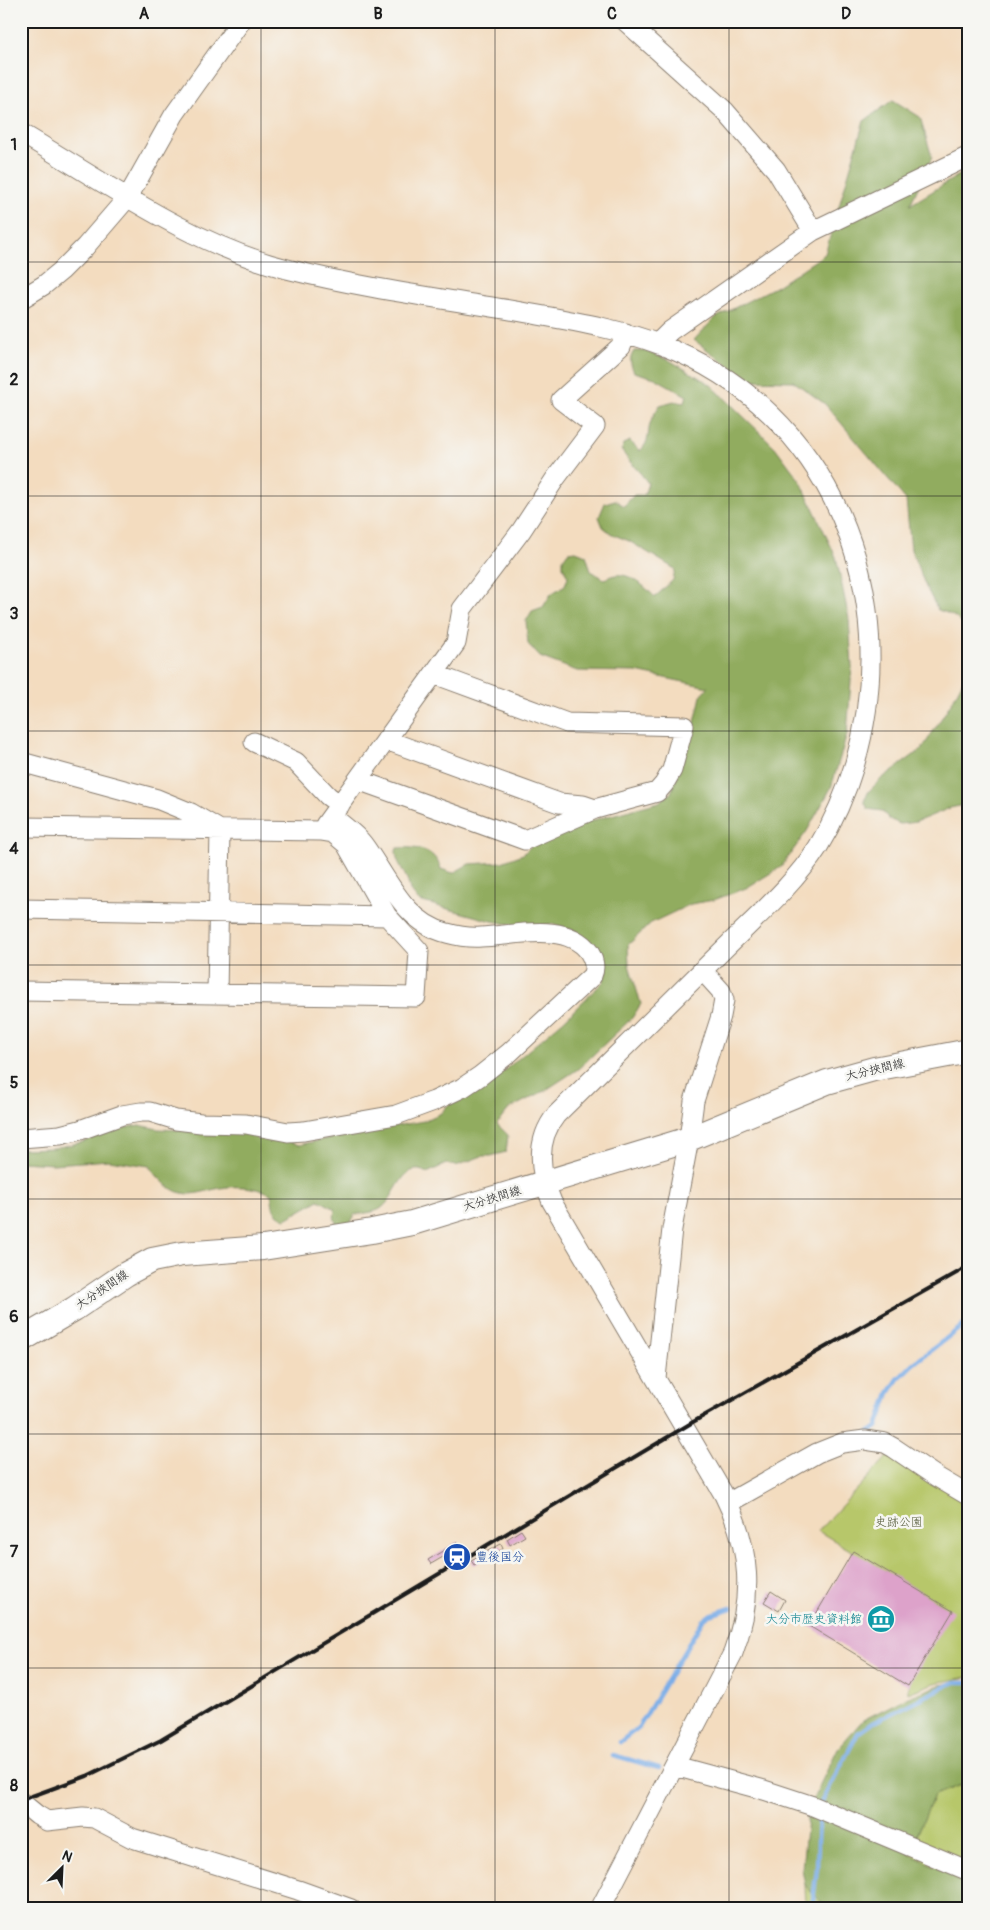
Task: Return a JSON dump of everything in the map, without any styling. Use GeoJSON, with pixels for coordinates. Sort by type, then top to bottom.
{"type":"FeatureCollection","features":[{"type":"Feature","properties":{"kind":"main road","name":"大分挾間線"},"geometry":{"type":"LineString","coordinates":[[21,1340],[74,1309],[126,1274],[152,1260],[182,1254],[263,1248],[386,1229],[412,1223],[689,1138],[827,1082],[874,1069],[969,1051]]}},
{"type":"Feature","properties":{"kind":"street"},"geometry":{"type":"LineString","coordinates":[[21,299],[44,285],[61,271],[85,247],[128,196],[174,115],[241,21]]}},
{"type":"Feature","properties":{"kind":"street"},"geometry":{"type":"LineString","coordinates":[[625,21],[724,110],[776,170],[813,232]]}},
{"type":"Feature","properties":{"kind":"street"},"geometry":{"type":"LineString","coordinates":[[21,132],[215,245],[285,268],[375,288],[579,322],[626,333],[658,343],[702,364],[745,392],[782,427],[801,449],[837,507],[852,541],[862,576],[870,630],[871,667],[863,729],[851,774],[836,814],[819,846],[798,874],[551,1122],[543,1137],[541,1147],[541,1166],[544,1183],[556,1210],[728,1503],[742,1539],[747,1576],[745,1614],[739,1639],[726,1670],[600,1909]]}},
{"type":"Feature","properties":{"kind":"street"},"geometry":{"type":"LineString","coordinates":[[658,343],[670,332],[813,232],[969,156]]}},
{"type":"Feature","properties":{"kind":"street"},"geometry":{"type":"LineString","coordinates":[[331,817],[456,643],[462,609],[521,532],[555,479],[595,426],[561,400],[621,346],[626,333]]}},
{"type":"Feature","properties":{"kind":"street"},"geometry":{"type":"LineString","coordinates":[[358,780],[524,840],[595,809],[657,792],[672,770],[684,726],[567,723],[434,674]]}},
{"type":"Feature","properties":{"kind":"street"},"geometry":{"type":"LineString","coordinates":[[386,740],[559,803],[583,804],[595,809]]}},
{"type":"Feature","properties":{"kind":"street"},"geometry":{"type":"LineString","coordinates":[[21,990],[416,997],[419,951],[387,916],[346,844],[333,833],[328,796],[296,762],[254,742]]}},
{"type":"Feature","properties":{"kind":"street"},"geometry":{"type":"LineString","coordinates":[[21,762],[156,798],[191,813],[220,830]]}},
{"type":"Feature","properties":{"kind":"street"},"geometry":{"type":"LineString","coordinates":[[21,827],[220,830],[331,817],[362,843],[383,876],[408,909],[425,924],[444,932],[466,937],[480,938],[541,933],[566,935],[580,941],[588,950],[595,964],[592,976],[516,1047],[480,1076],[462,1088],[434,1101],[396,1115],[304,1131],[288,1132],[246,1124],[201,1123],[176,1120],[150,1112],[141,1112],[122,1115],[73,1132],[21,1138]]}},
{"type":"Feature","properties":{"kind":"street"},"geometry":{"type":"LineString","coordinates":[[217,994],[220,830]]}},
{"type":"Feature","properties":{"kind":"street"},"geometry":{"type":"LineString","coordinates":[[21,909],[387,916]]}},
{"type":"Feature","properties":{"kind":"street"},"geometry":{"type":"LineString","coordinates":[[656,1378],[672,1229],[694,1101],[721,1016],[724,1000],[721,990],[702,970]]}},
{"type":"Feature","properties":{"kind":"street"},"geometry":{"type":"LineString","coordinates":[[728,1503],[817,1453],[842,1444],[865,1440],[894,1448],[937,1478],[969,1496]]}},
{"type":"Feature","properties":{"kind":"street"},"geometry":{"type":"LineString","coordinates":[[675,1766],[764,1790],[813,1806],[969,1871]]}},
{"type":"Feature","properties":{"kind":"street"},"geometry":{"type":"LineString","coordinates":[[21,1802],[47,1821],[83,1817],[94,1818],[132,1838],[298,1890],[351,1909]]}},
{"type":"Feature","properties":{"kind":"green space"},"geometry":{"type":"Polygon","coordinates":[[[893,100],[920,117],[932,157],[910,205],[969,169],[969,637],[964,626],[957,619],[938,610],[926,587],[911,550],[906,500],[825,404],[793,381],[748,380],[694,340],[715,318],[777,286],[825,254],[864,121],[893,100]]]}},
{"type":"Feature","properties":{"kind":"green space"},"geometry":{"type":"Polygon","coordinates":[[[634,351],[644,351],[669,360],[710,384],[775,447],[801,482],[836,557],[849,619],[852,667],[847,734],[831,788],[807,831],[781,867],[746,888],[714,900],[691,904],[651,923],[628,945],[629,965],[641,1004],[632,1018],[578,1069],[546,1090],[509,1109],[497,1124],[508,1135],[506,1152],[482,1156],[456,1166],[446,1164],[427,1173],[418,1170],[411,1171],[405,1175],[386,1204],[380,1209],[354,1215],[351,1223],[337,1225],[334,1218],[335,1209],[319,1200],[286,1219],[275,1212],[271,1194],[259,1190],[233,1187],[192,1194],[177,1192],[164,1182],[149,1166],[109,1160],[53,1164],[21,1162],[21,1149],[54,1148],[83,1142],[114,1130],[139,1125],[158,1129],[268,1134],[299,1145],[343,1135],[424,1121],[441,1113],[448,1105],[492,1081],[563,1021],[604,981],[603,959],[573,930],[551,924],[526,927],[492,921],[419,901],[410,890],[397,859],[396,851],[397,848],[424,850],[434,857],[441,869],[453,873],[469,864],[502,862],[523,854],[536,841],[568,827],[659,802],[671,793],[694,727],[701,696],[708,687],[636,672],[577,671],[540,657],[528,644],[526,621],[532,611],[543,607],[551,594],[565,585],[568,577],[563,566],[563,559],[568,552],[576,551],[586,555],[591,571],[604,579],[614,575],[627,576],[647,589],[655,597],[673,580],[675,569],[629,541],[612,534],[603,527],[599,517],[605,503],[615,500],[624,506],[634,495],[644,495],[648,483],[622,451],[623,444],[630,441],[640,451],[647,441],[651,421],[660,405],[674,401],[684,403],[687,396],[655,378],[634,372],[631,356],[634,351]]]}},
{"type":"Feature","properties":{"kind":"green space"},"geometry":{"type":"Polygon","coordinates":[[[969,669],[969,804],[950,808],[916,822],[900,824],[889,819],[882,811],[868,809],[864,801],[869,791],[881,779],[922,749],[953,700],[969,669]]]}},
{"type":"Feature","properties":{"kind":"green space","name":"史跡公園"},"geometry":{"type":"Polygon","coordinates":[[[890,1454],[969,1504],[969,1677],[934,1683],[908,1693],[908,1686],[949,1609],[818,1531],[890,1454]]]}},
{"type":"Feature","properties":{"kind":"green space"},"geometry":{"type":"Polygon","coordinates":[[[969,1680],[969,1782],[934,1795],[909,1854],[969,1882],[969,1891],[960,1909],[828,1909],[805,1885],[802,1869],[808,1809],[838,1748],[863,1720],[906,1698],[940,1685],[969,1680]]]}},
{"type":"Feature","properties":{"kind":"green space"},"geometry":{"type":"Polygon","coordinates":[[[969,1782],[969,1882],[909,1855],[934,1795],[969,1782]]]}},
{"type":"Feature","properties":{"kind":"green space"},"geometry":{"type":"Polygon","coordinates":[[[805,1885],[827,1909],[806,1909],[805,1885]]]}},
{"type":"Feature","properties":{"kind":"building"},"geometry":{"type":"Polygon","coordinates":[[[521,1530],[525,1536],[510,1545],[507,1539],[521,1530]]]}},
{"type":"Feature","properties":{"kind":"building"},"geometry":{"type":"Polygon","coordinates":[[[457,1542],[460,1547],[431,1564],[428,1560],[457,1542]]]}},
{"type":"Feature","properties":{"kind":"building"},"geometry":{"type":"Polygon","coordinates":[[[501,1544],[503,1549],[474,1565],[471,1560],[501,1544]]]}},
{"type":"Feature","properties":{"kind":"building","name":"大分市歴史資料館"},"geometry":{"type":"Polygon","coordinates":[[[853,1551],[953,1611],[908,1686],[809,1626],[853,1551]]]}},
{"type":"Feature","properties":{"kind":"building"},"geometry":{"type":"Polygon","coordinates":[[[771,1591],[785,1600],[779,1611],[764,1602],[771,1591]]]}},
{"type":"Feature","properties":{"kind":"waterway"},"geometry":{"type":"LineString","coordinates":[[867,1434],[877,1427],[889,1393],[898,1379],[913,1364],[969,1321]]}},
{"type":"Feature","properties":{"kind":"waterway"},"geometry":{"type":"LineString","coordinates":[[620,1742],[639,1727],[703,1620],[710,1615],[731,1608]]}},
{"type":"Feature","properties":{"kind":"waterway"},"geometry":{"type":"LineString","coordinates":[[821,1803],[858,1733],[872,1723],[948,1685],[956,1682],[969,1682]]}},
{"type":"Feature","properties":{"kind":"waterway"},"geometry":{"type":"LineString","coordinates":[[613,1755],[659,1768]]}},
{"type":"Feature","properties":{"kind":"waterway"},"geometry":{"type":"LineString","coordinates":[[812,1909],[817,1868],[819,1815]]}},
{"type":"Feature","properties":{"kind":"railway"},"geometry":{"type":"LineString","coordinates":[[21,1800],[87,1776],[161,1740],[693,1422],[969,1266]]}},
{"type":"Feature","properties":{"kind":"place","name":"豊後国分"},"geometry":{"type":"Point","coordinates":[457,1557]}},
{"type":"Feature","properties":{"kind":"place","name":"大分市歴史資料館"},"geometry":{"type":"Point","coordinates":[881,1619]}}]}
